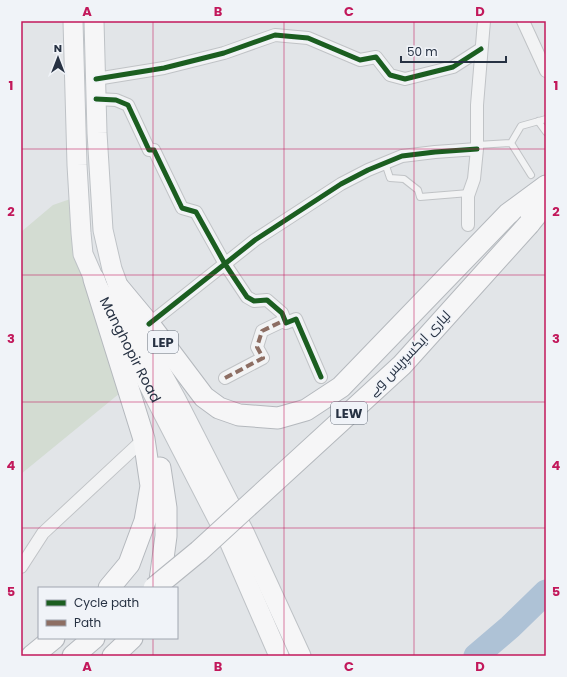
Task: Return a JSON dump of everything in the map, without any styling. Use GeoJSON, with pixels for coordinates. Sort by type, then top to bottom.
{"type":"FeatureCollection","features":[{"type":"Feature","properties":{"kind":"highway","name":"LEW"},"geometry":{"type":"LineString","coordinates":[[204,397],[220,408],[239,415],[278,418],[306,410],[341,387],[538,181]]}},
{"type":"Feature","properties":{"kind":"highway","name":"لیاری ایکسپریس وے"},"geometry":{"type":"LineString","coordinates":[[155,587],[199,551],[402,365],[529,224],[546,203]]}},
{"type":"Feature","properties":{"kind":"highway"},"geometry":{"type":"LineString","coordinates":[[94,279],[144,439],[151,486],[145,521],[129,564],[109,587]]}},
{"type":"Feature","properties":{"kind":"highway","name":"LEP"},"geometry":{"type":"LineString","coordinates":[[119,288],[149,324],[204,397]]}},
{"type":"Feature","properties":{"kind":"highway"},"geometry":{"type":"LineString","coordinates":[[121,362],[134,391],[160,464],[166,508],[166,536],[159,587]]}},
{"type":"Feature","properties":{"kind":"highway"},"geometry":{"type":"LineString","coordinates":[[32,656],[53,639]]}},
{"type":"Feature","properties":{"kind":"highway"},"geometry":{"type":"LineString","coordinates":[[73,656],[93,639]]}},
{"type":"Feature","properties":{"kind":"highway"},"geometry":{"type":"LineString","coordinates":[[113,656],[131,639]]}},
{"type":"Feature","properties":{"kind":"main road","name":"Manghopir Road"},"geometry":{"type":"LineString","coordinates":[[73,21],[77,165],[83,254],[94,279],[237,536],[300,656]]}},
{"type":"Feature","properties":{"kind":"main road","name":"Manghopir Road"},"geometry":{"type":"LineString","coordinates":[[94,21],[96,99],[103,230],[112,269],[139,332],[176,399],[237,536],[279,656]]}},
{"type":"Feature","properties":{"kind":"street"},"geometry":{"type":"LineString","coordinates":[[468,225],[469,193],[474,180],[477,147],[477,105],[484,21]]}},
{"type":"Feature","properties":{"kind":"street"},"geometry":{"type":"LineString","coordinates":[[523,21],[546,70]]}},
{"type":"Feature","properties":{"kind":"street"},"geometry":{"type":"LineString","coordinates":[[96,79],[164,68],[224,53],[275,35],[308,38],[360,60],[376,57],[390,75],[405,79],[453,67],[481,49]]}},
{"type":"Feature","properties":{"kind":"street"},"geometry":{"type":"LineString","coordinates":[[96,99],[116,100],[128,105],[149,150],[154,150],[182,208],[196,212],[225,264],[247,297],[254,300],[267,300],[282,313],[286,323],[296,319],[321,377]]}},
{"type":"Feature","properties":{"kind":"street"},"geometry":{"type":"LineString","coordinates":[[149,324],[255,240],[341,184],[402,156],[477,147]]}},
{"type":"Feature","properties":{"kind":"street"},"geometry":{"type":"LineString","coordinates":[[225,378],[262,358],[257,347],[262,331],[284,320]]}},
{"type":"Feature","properties":{"kind":"street"},"geometry":{"type":"LineString","coordinates":[[21,567],[43,533],[144,439]]}},
{"type":"Feature","properties":{"kind":"lane"},"geometry":{"type":"LineString","coordinates":[[511,143],[521,126],[546,119]]}},
{"type":"Feature","properties":{"kind":"lane"},"geometry":{"type":"LineString","coordinates":[[538,121],[546,132]]}},
{"type":"Feature","properties":{"kind":"lane"},"geometry":{"type":"LineString","coordinates":[[477,147],[511,143]]}},
{"type":"Feature","properties":{"kind":"lane"},"geometry":{"type":"LineString","coordinates":[[511,143],[538,181]]}},
{"type":"Feature","properties":{"kind":"lane"},"geometry":{"type":"LineString","coordinates":[[385,164],[390,178],[404,179],[418,190],[420,197],[469,193]]}},
{"type":"Feature","properties":{"kind":"shaded area"},"geometry":{"type":"Polygon","coordinates":[[[79,196],[83,254],[131,384],[21,474],[21,232],[53,205],[79,196]]]}},
{"type":"Feature","properties":{"kind":"waterway"},"geometry":{"type":"LineString","coordinates":[[476,656],[510,627],[546,592]]}},
{"type":"Feature","properties":{"kind":"marked path"},"geometry":{"type":"LineString","coordinates":[[225,378],[263,358],[257,347],[262,331],[285,320]]}},
{"type":"Feature","properties":{"kind":"cycle path"},"geometry":{"type":"LineString","coordinates":[[96,79],[164,68],[224,53],[275,35],[308,38],[360,60],[376,57],[390,75],[405,79],[453,67],[481,49]]}},
{"type":"Feature","properties":{"kind":"cycle path"},"geometry":{"type":"LineString","coordinates":[[96,99],[116,100],[128,105],[149,150],[154,150],[182,208],[196,212],[225,264],[247,297],[254,301],[267,300],[282,313],[286,323],[296,319],[321,377]]}},
{"type":"Feature","properties":{"kind":"cycle path"},"geometry":{"type":"LineString","coordinates":[[149,324],[255,240],[341,184],[368,170],[402,156],[477,149]]}}]}
